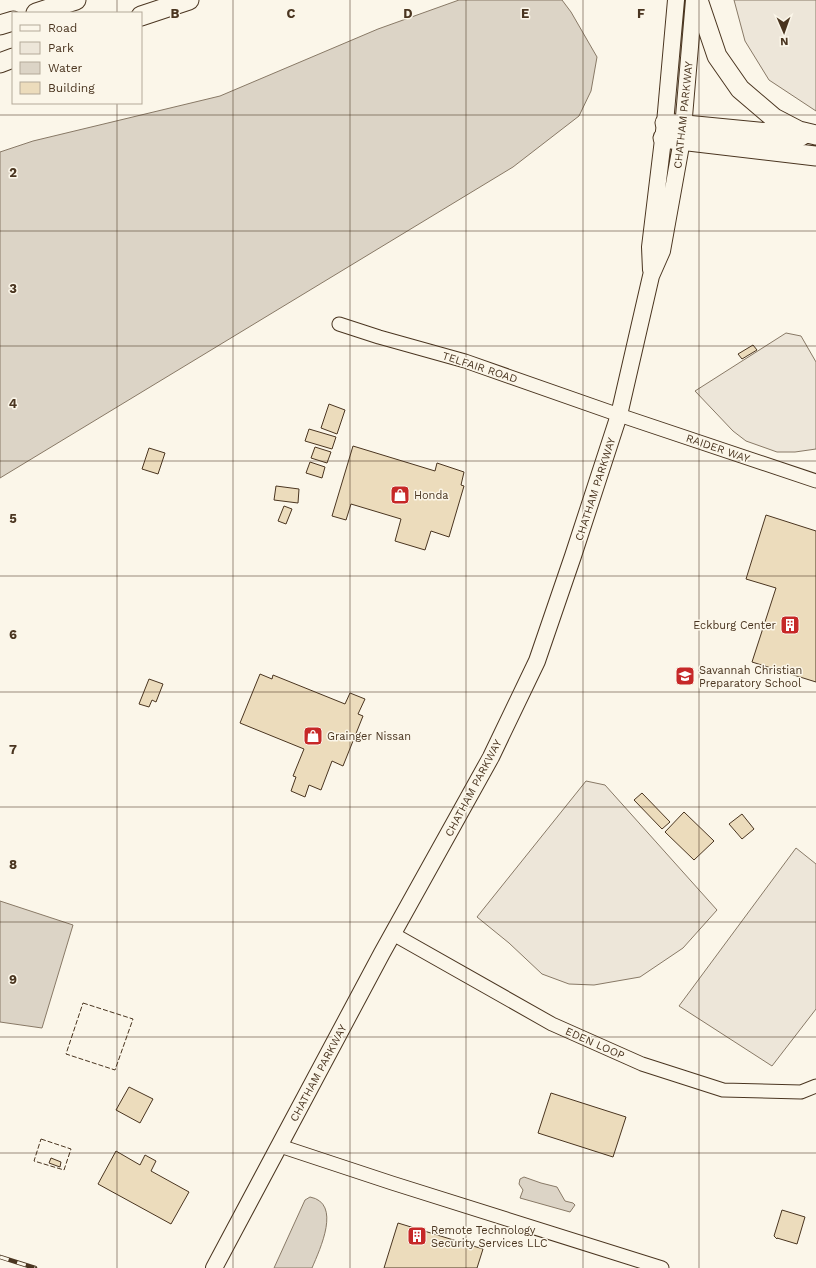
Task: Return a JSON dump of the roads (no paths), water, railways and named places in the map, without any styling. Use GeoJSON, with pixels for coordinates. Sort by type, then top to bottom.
{"type":"FeatureCollection","features":[{"type":"Feature","properties":{"kind":"highway"},"geometry":{"type":"LineString","coordinates":[[30,12],[58,0]]}},
{"type":"Feature","properties":{"kind":"highway"},"geometry":{"type":"LineString","coordinates":[[39,12],[76,0]]}},
{"type":"Feature","properties":{"kind":"highway"},"geometry":{"type":"LineString","coordinates":[[142,16],[189,0]]}},
{"type":"Feature","properties":{"kind":"highway"},"geometry":{"type":"LineString","coordinates":[[698,0],[717,56],[740,89],[774,118],[799,131],[816,136]]}},
{"type":"Feature","properties":{"kind":"highway"},"geometry":{"type":"LineString","coordinates":[[0,63],[12,58]]}},
{"type":"Feature","properties":{"kind":"highway"},"geometry":{"type":"LineString","coordinates":[[664,130],[683,132],[816,156]]}},
{"type":"Feature","properties":{"kind":"highway"},"geometry":{"type":"LineString","coordinates":[[683,132],[816,136]]}},
{"type":"Feature","properties":{"kind":"main road","name":"CHATHAM PARKWAY"},"geometry":{"type":"LineString","coordinates":[[651,276],[650,247],[664,130],[676,0]]}},
{"type":"Feature","properties":{"kind":"main road","name":"CHATHAM PARKWAY"},"geometry":{"type":"LineString","coordinates":[[214,1268],[393,934],[491,757],[537,661],[619,415],[651,276],[662,251],[683,132],[694,0]]}},
{"type":"Feature","properties":{"kind":"street","name":"TELFAIR ROAD"},"geometry":{"type":"LineString","coordinates":[[339,324],[379,337],[465,361],[619,415]]}},
{"type":"Feature","properties":{"kind":"street","name":"RAIDER WAY"},"geometry":{"type":"LineString","coordinates":[[619,415],[816,481]]}},
{"type":"Feature","properties":{"kind":"street","name":"EDEN LOOP"},"geometry":{"type":"LineString","coordinates":[[393,934],[552,1024],[642,1064],[723,1090],[801,1092],[816,1086]]}},
{"type":"Feature","properties":{"kind":"street"},"geometry":{"type":"LineString","coordinates":[[280,1146],[662,1268]]}},
{"type":"Feature","properties":{"kind":"water"},"geometry":{"type":"Polygon","coordinates":[[[459,0],[562,0],[571,12],[597,57],[591,91],[579,116],[513,167],[0,478],[0,152],[33,141],[220,96],[378,29],[459,0]]]}},
{"type":"Feature","properties":{"kind":"water"},"geometry":{"type":"Polygon","coordinates":[[[0,901],[73,925],[42,1028],[0,1022],[0,901]]]}},
{"type":"Feature","properties":{"kind":"water"},"geometry":{"type":"Polygon","coordinates":[[[524,1177],[557,1187],[565,1201],[575,1205],[570,1212],[520,1198],[523,1190],[519,1184],[520,1179],[524,1177]]]}},
{"type":"Feature","properties":{"kind":"water"},"geometry":{"type":"Polygon","coordinates":[[[310,1197],[320,1201],[325,1208],[327,1217],[326,1228],[320,1250],[312,1268],[274,1268],[305,1200],[310,1197]]]}},
{"type":"Feature","properties":{"kind":"railway"},"geometry":{"type":"LineString","coordinates":[[0,1257],[35,1268]]}},
{"type":"Feature","properties":{"kind":"place","name":"Honda"},"geometry":{"type":"Point","coordinates":[400,495]}},
{"type":"Feature","properties":{"kind":"place","name":"Eckburg Center"},"geometry":{"type":"Point","coordinates":[790,625]}},
{"type":"Feature","properties":{"kind":"place","name":"Savannah Christian Preparatory School"},"geometry":{"type":"Point","coordinates":[685,676]}},
{"type":"Feature","properties":{"kind":"place","name":"Grainger Nissan"},"geometry":{"type":"Point","coordinates":[313,736]}},
{"type":"Feature","properties":{"kind":"place","name":"Remote Technology Security Services LLC"},"geometry":{"type":"Point","coordinates":[417,1236]}}]}
